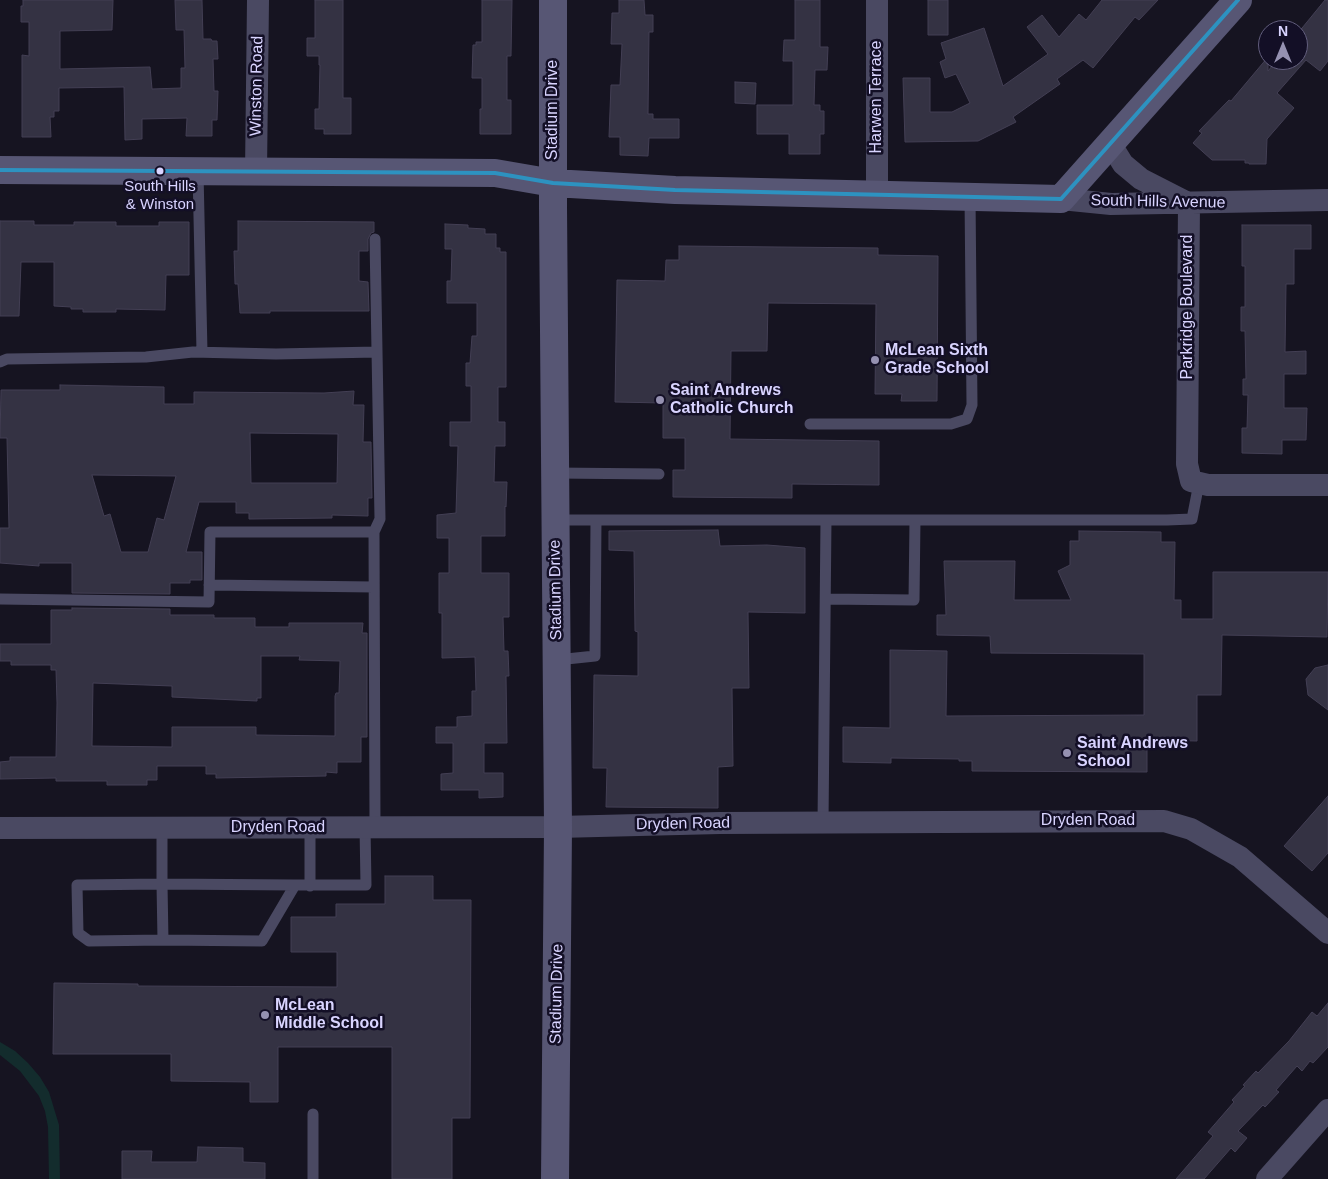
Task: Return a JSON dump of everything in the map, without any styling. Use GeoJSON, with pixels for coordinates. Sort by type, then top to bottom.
{"type":"FeatureCollection","features":[{"type":"Feature","properties":{"kind":"street","name":"Winston Road"},"geometry":{"type":"LineString","coordinates":[[256,172],[258,0]]}},
{"type":"Feature","properties":{"kind":"street","name":"Stadium Drive"},"geometry":{"type":"LineString","coordinates":[[554,0],[552,183],[558,827],[555,1179]]}},
{"type":"Feature","properties":{"kind":"street","name":"Harwen Terrace"},"geometry":{"type":"LineString","coordinates":[[877,0],[877,194]]}},
{"type":"Feature","properties":{"kind":"street"},"geometry":{"type":"LineString","coordinates":[[1061,199],[1238,0]]}},
{"type":"Feature","properties":{"kind":"street"},"geometry":{"type":"LineString","coordinates":[[1110,144],[1124,164],[1141,179],[1189,204]]}},
{"type":"Feature","properties":{"kind":"street","name":"South Hills Avenue"},"geometry":{"type":"LineString","coordinates":[[0,170],[495,173],[552,183],[675,190],[970,196],[1061,199],[1111,204],[1328,200]]}},
{"type":"Feature","properties":{"kind":"street","name":"Parkridge Boulevard"},"geometry":{"type":"LineString","coordinates":[[1189,204],[1188,464],[1195,482]]}},
{"type":"Feature","properties":{"kind":"street"},"geometry":{"type":"LineString","coordinates":[[1195,482],[1208,486],[1328,485]]}},
{"type":"Feature","properties":{"kind":"street","name":"Dryden Road"},"geometry":{"type":"LineString","coordinates":[[0,828],[558,827],[720,823],[1164,821],[1192,829],[1240,856],[1328,933]]}},
{"type":"Feature","properties":{"kind":"street"},"geometry":{"type":"LineString","coordinates":[[1267,1179],[1328,1110]]}},
{"type":"Feature","properties":{"kind":"lane"},"geometry":{"type":"LineString","coordinates":[[198,172],[202,352]]}},
{"type":"Feature","properties":{"kind":"lane"},"geometry":{"type":"LineString","coordinates":[[810,424],[951,424],[967,419],[972,405],[970,196]]}},
{"type":"Feature","properties":{"kind":"lane"},"geometry":{"type":"LineString","coordinates":[[294,885],[262,941],[90,941],[78,933],[77,885],[162,884],[294,885],[310,886],[366,885],[370,827],[374,532],[380,519],[375,239]]}},
{"type":"Feature","properties":{"kind":"lane"},"geometry":{"type":"LineString","coordinates":[[0,362],[7,359],[146,356],[202,352],[276,354],[377,352]]}},
{"type":"Feature","properties":{"kind":"lane"},"geometry":{"type":"LineString","coordinates":[[555,473],[659,474]]}},
{"type":"Feature","properties":{"kind":"lane"},"geometry":{"type":"LineString","coordinates":[[555,520],[1192,519],[1195,482]]}},
{"type":"Feature","properties":{"kind":"lane"},"geometry":{"type":"LineString","coordinates":[[557,660],[595,656],[596,520]]}},
{"type":"Feature","properties":{"kind":"lane"},"geometry":{"type":"LineString","coordinates":[[823,823],[826,520]]}},
{"type":"Feature","properties":{"kind":"lane"},"geometry":{"type":"LineString","coordinates":[[826,599],[914,600],[915,520]]}},
{"type":"Feature","properties":{"kind":"lane"},"geometry":{"type":"LineString","coordinates":[[0,599],[209,602],[210,532],[374,532]]}},
{"type":"Feature","properties":{"kind":"lane"},"geometry":{"type":"LineString","coordinates":[[209,585],[374,587]]}},
{"type":"Feature","properties":{"kind":"lane"},"geometry":{"type":"LineString","coordinates":[[310,827],[310,886]]}},
{"type":"Feature","properties":{"kind":"lane"},"geometry":{"type":"LineString","coordinates":[[162,828],[163,940]]}},
{"type":"Feature","properties":{"kind":"lane"},"geometry":{"type":"LineString","coordinates":[[312,1179],[313,1114]]}},
{"type":"Feature","properties":{"kind":"green space"},"geometry":{"type":"Polygon","coordinates":[[[0,1042],[15,1051],[28,1063],[40,1077],[49,1092],[59,1125],[60,1179],[49,1179],[48,1127],[45,1111],[39,1096],[20,1071],[0,1055],[0,1042]]]}},
{"type":"Feature","properties":{"kind":"building"},"geometry":{"type":"Polygon","coordinates":[[[23,0],[113,0],[112,30],[60,31],[60,69],[150,67],[152,89],[181,88],[181,68],[185,68],[184,30],[176,30],[175,0],[202,0],[203,39],[217,41],[218,59],[213,59],[214,91],[218,91],[217,120],[212,120],[212,136],[186,136],[187,118],[142,119],[142,139],[125,140],[124,87],[59,88],[59,111],[54,111],[54,117],[50,117],[51,137],[22,137],[22,55],[29,56],[29,22],[21,22],[23,0]]]}},
{"type":"Feature","properties":{"kind":"building"},"geometry":{"type":"Polygon","coordinates":[[[315,0],[343,0],[343,98],[351,98],[351,134],[324,134],[324,129],[315,129],[315,109],[319,109],[320,65],[319,56],[307,56],[307,38],[315,38],[315,0]]]}},
{"type":"Feature","properties":{"kind":"building"},"geometry":{"type":"Polygon","coordinates":[[[482,0],[512,0],[511,56],[507,56],[507,100],[511,100],[511,134],[480,134],[482,78],[472,78],[473,45],[476,45],[476,42],[482,42],[482,0]]]}},
{"type":"Feature","properties":{"kind":"building"},"geometry":{"type":"Polygon","coordinates":[[[619,0],[644,0],[645,15],[653,15],[653,32],[649,32],[648,114],[653,114],[653,119],[679,119],[679,138],[649,138],[648,156],[620,155],[620,137],[609,137],[611,85],[620,85],[622,44],[611,44],[612,13],[619,13],[619,0]]]}},
{"type":"Feature","properties":{"kind":"building"},"geometry":{"type":"Polygon","coordinates":[[[795,0],[820,0],[820,47],[828,47],[827,70],[815,70],[814,105],[820,105],[820,111],[824,111],[824,134],[820,134],[820,154],[789,154],[789,134],[757,134],[757,105],[793,105],[793,61],[783,61],[784,40],[795,40],[795,0]]]}},
{"type":"Feature","properties":{"kind":"building"},"geometry":{"type":"Polygon","coordinates":[[[928,0],[948,0],[948,35],[928,35],[928,0]]]}},
{"type":"Feature","properties":{"kind":"building"},"geometry":{"type":"Polygon","coordinates":[[[1102,0],[1158,0],[1139,20],[1135,17],[1093,68],[1083,60],[1057,79],[1060,84],[1013,117],[1016,122],[978,141],[905,142],[903,78],[930,78],[930,112],[952,112],[970,103],[956,74],[945,78],[940,62],[946,59],[941,43],[984,28],[1003,86],[1048,54],[1027,27],[1042,15],[1059,37],[1079,14],[1086,20],[1102,0]]]}},
{"type":"Feature","properties":{"kind":"building"},"geometry":{"type":"Polygon","coordinates":[[[1325,0],[1328,0],[1328,61],[1320,71],[1308,62],[1308,21],[1325,0]]]}},
{"type":"Feature","properties":{"kind":"building"},"geometry":{"type":"Polygon","coordinates":[[[1258,69],[1268,71],[1297,70],[1277,93],[1294,108],[1267,139],[1266,164],[1249,164],[1245,163],[1245,160],[1212,160],[1193,143],[1202,133],[1199,131],[1229,100],[1231,101],[1258,69]]]}},
{"type":"Feature","properties":{"kind":"building"},"geometry":{"type":"Polygon","coordinates":[[[735,82],[756,83],[755,104],[735,103],[735,82]]]}},
{"type":"Feature","properties":{"kind":"building"},"geometry":{"type":"Polygon","coordinates":[[[0,221],[34,221],[34,225],[74,225],[74,222],[116,222],[116,226],[159,226],[159,222],[189,222],[189,275],[166,275],[165,310],[116,309],[116,312],[83,312],[83,309],[54,306],[54,262],[21,262],[19,316],[0,316],[0,221]]]}},
{"type":"Feature","properties":{"kind":"building"},"geometry":{"type":"Polygon","coordinates":[[[238,221],[374,222],[374,232],[371,233],[368,239],[368,251],[359,251],[359,281],[368,282],[369,311],[270,311],[270,313],[240,313],[238,284],[235,284],[234,251],[238,251],[238,221]]]}},
{"type":"Feature","properties":{"kind":"building"},"geometry":{"type":"Polygon","coordinates":[[[445,224],[468,225],[468,228],[485,229],[485,234],[496,234],[496,248],[500,248],[500,252],[506,252],[506,387],[498,387],[498,422],[505,422],[505,446],[495,446],[494,482],[507,482],[505,536],[481,536],[481,573],[509,573],[509,617],[503,617],[504,651],[508,651],[509,676],[506,676],[507,743],[484,743],[484,773],[503,773],[503,797],[479,798],[479,790],[441,790],[441,774],[453,773],[453,743],[436,743],[436,727],[457,727],[457,717],[472,716],[472,691],[476,691],[475,657],[442,658],[442,613],[439,613],[439,573],[449,573],[449,538],[437,538],[437,515],[456,513],[458,446],[450,446],[450,422],[471,422],[471,386],[466,386],[466,363],[470,363],[472,336],[477,336],[477,303],[447,303],[447,281],[451,281],[452,249],[445,249],[445,224]]]}},
{"type":"Feature","properties":{"kind":"building"},"geometry":{"type":"Polygon","coordinates":[[[1242,225],[1311,225],[1311,249],[1294,249],[1294,284],[1286,284],[1285,352],[1306,351],[1306,374],[1284,374],[1284,408],[1307,408],[1306,440],[1282,440],[1282,454],[1242,453],[1242,428],[1247,428],[1248,395],[1243,395],[1243,379],[1246,379],[1245,331],[1241,331],[1241,307],[1245,307],[1242,225]]]}},
{"type":"Feature","properties":{"kind":"building"},"geometry":{"type":"Polygon","coordinates":[[[679,246],[878,248],[878,255],[938,256],[937,401],[901,401],[902,394],[875,394],[876,304],[768,303],[767,351],[731,351],[730,439],[879,441],[879,485],[792,484],[792,498],[673,497],[673,470],[685,470],[685,438],[663,438],[663,403],[615,402],[617,280],[665,281],[666,260],[679,260],[679,246]]]}},
{"type":"Feature","properties":{"kind":"building"},"geometry":{"type":"Polygon","coordinates":[[[60,385],[164,387],[164,404],[194,404],[194,392],[324,393],[354,391],[353,405],[364,405],[363,442],[371,442],[372,498],[368,498],[368,516],[332,515],[332,518],[249,519],[249,513],[236,513],[236,502],[199,502],[186,552],[202,552],[202,580],[190,580],[190,583],[170,583],[170,594],[72,593],[72,563],[39,563],[39,566],[0,563],[0,528],[9,528],[7,438],[0,438],[1,390],[60,390],[60,385]],[[250,433],[251,483],[337,483],[338,434],[250,433]],[[92,475],[104,516],[110,514],[121,552],[148,552],[157,518],[164,520],[176,476],[92,475]]]}},
{"type":"Feature","properties":{"kind":"building"},"geometry":{"type":"Polygon","coordinates":[[[718,530],[720,546],[767,545],[805,548],[805,613],[748,612],[749,688],[732,688],[733,766],[718,767],[718,808],[606,807],[607,768],[593,768],[594,675],[638,676],[638,632],[635,631],[634,551],[609,550],[609,531],[718,530]]]}},
{"type":"Feature","properties":{"kind":"building"},"geometry":{"type":"Polygon","coordinates":[[[1079,531],[1161,532],[1161,542],[1175,542],[1174,600],[1181,600],[1181,619],[1213,619],[1213,572],[1328,572],[1327,637],[1222,635],[1221,695],[1197,695],[1197,741],[1147,740],[1147,772],[972,771],[972,761],[959,761],[959,759],[891,758],[891,763],[843,762],[843,727],[890,728],[890,650],[947,651],[946,716],[1144,715],[1144,654],[991,653],[990,636],[937,635],[937,615],[946,615],[944,561],[1015,561],[1014,600],[1071,600],[1058,571],[1070,565],[1070,541],[1079,541],[1079,531]]]}},
{"type":"Feature","properties":{"kind":"building"},"geometry":{"type":"Polygon","coordinates":[[[72,608],[170,609],[170,615],[214,615],[214,618],[255,618],[255,627],[289,627],[289,623],[363,623],[362,633],[367,633],[367,737],[361,737],[361,762],[337,762],[337,773],[326,772],[326,776],[216,778],[216,774],[206,774],[206,766],[157,766],[157,780],[147,780],[147,785],[107,785],[107,781],[56,781],[56,778],[0,779],[0,762],[10,761],[10,757],[56,757],[57,703],[56,670],[51,670],[51,665],[11,665],[11,661],[0,661],[0,644],[51,644],[51,610],[72,610],[72,608]],[[261,656],[261,698],[257,698],[257,701],[172,697],[172,686],[93,683],[92,746],[172,747],[172,727],[256,727],[256,735],[335,736],[335,696],[336,693],[339,693],[340,661],[299,660],[300,656],[261,656]]]}},
{"type":"Feature","properties":{"kind":"building"},"geometry":{"type":"Polygon","coordinates":[[[1328,665],[1328,710],[1308,695],[1306,679],[1315,668],[1328,665]]]}},
{"type":"Feature","properties":{"kind":"building"},"geometry":{"type":"Polygon","coordinates":[[[1328,796],[1328,853],[1312,871],[1284,846],[1328,796]]]}},
{"type":"Feature","properties":{"kind":"building"},"geometry":{"type":"Polygon","coordinates":[[[385,876],[433,876],[433,900],[471,900],[470,1118],[452,1118],[452,1179],[392,1179],[392,1047],[278,1047],[278,1102],[250,1102],[250,1082],[171,1081],[171,1054],[53,1054],[54,983],[138,984],[138,986],[337,987],[337,952],[291,952],[291,917],[336,917],[336,904],[385,904],[385,876]]]}},
{"type":"Feature","properties":{"kind":"building"},"geometry":{"type":"Polygon","coordinates":[[[1328,1003],[1328,1047],[1313,1063],[1310,1061],[1302,1071],[1297,1066],[1276,1090],[1279,1092],[1265,1107],[1263,1105],[1238,1131],[1247,1138],[1235,1152],[1231,1148],[1204,1179],[1176,1179],[1213,1136],[1208,1132],[1234,1102],[1232,1100],[1245,1086],[1243,1085],[1256,1071],[1258,1073],[1289,1041],[1312,1012],[1317,1016],[1328,1003]]]}},
{"type":"Feature","properties":{"kind":"building"},"geometry":{"type":"Polygon","coordinates":[[[198,1147],[243,1148],[243,1162],[265,1163],[265,1179],[122,1179],[122,1151],[152,1151],[151,1162],[197,1162],[198,1147]]]}},
{"type":"Feature","properties":{"kind":"transit line"},"geometry":{"type":"LineString","coordinates":[[1061,199],[1238,0]]}},
{"type":"Feature","properties":{"kind":"transit line"},"geometry":{"type":"LineString","coordinates":[[0,170],[495,173],[553,183],[675,190],[1061,199]]}},
{"type":"Feature","properties":{"kind":"place","name":"South Hills & Winston"},"geometry":{"type":"Point","coordinates":[160,171]}},
{"type":"Feature","properties":{"kind":"place","name":"McLean Sixth Grade School"},"geometry":{"type":"Point","coordinates":[875,360]}},
{"type":"Feature","properties":{"kind":"place","name":"Saint Andrews Catholic Church"},"geometry":{"type":"Point","coordinates":[660,400]}},
{"type":"Feature","properties":{"kind":"place","name":"Saint Andrews School"},"geometry":{"type":"Point","coordinates":[1067,753]}},
{"type":"Feature","properties":{"kind":"place","name":"McLean Middle School"},"geometry":{"type":"Point","coordinates":[265,1015]}}]}
